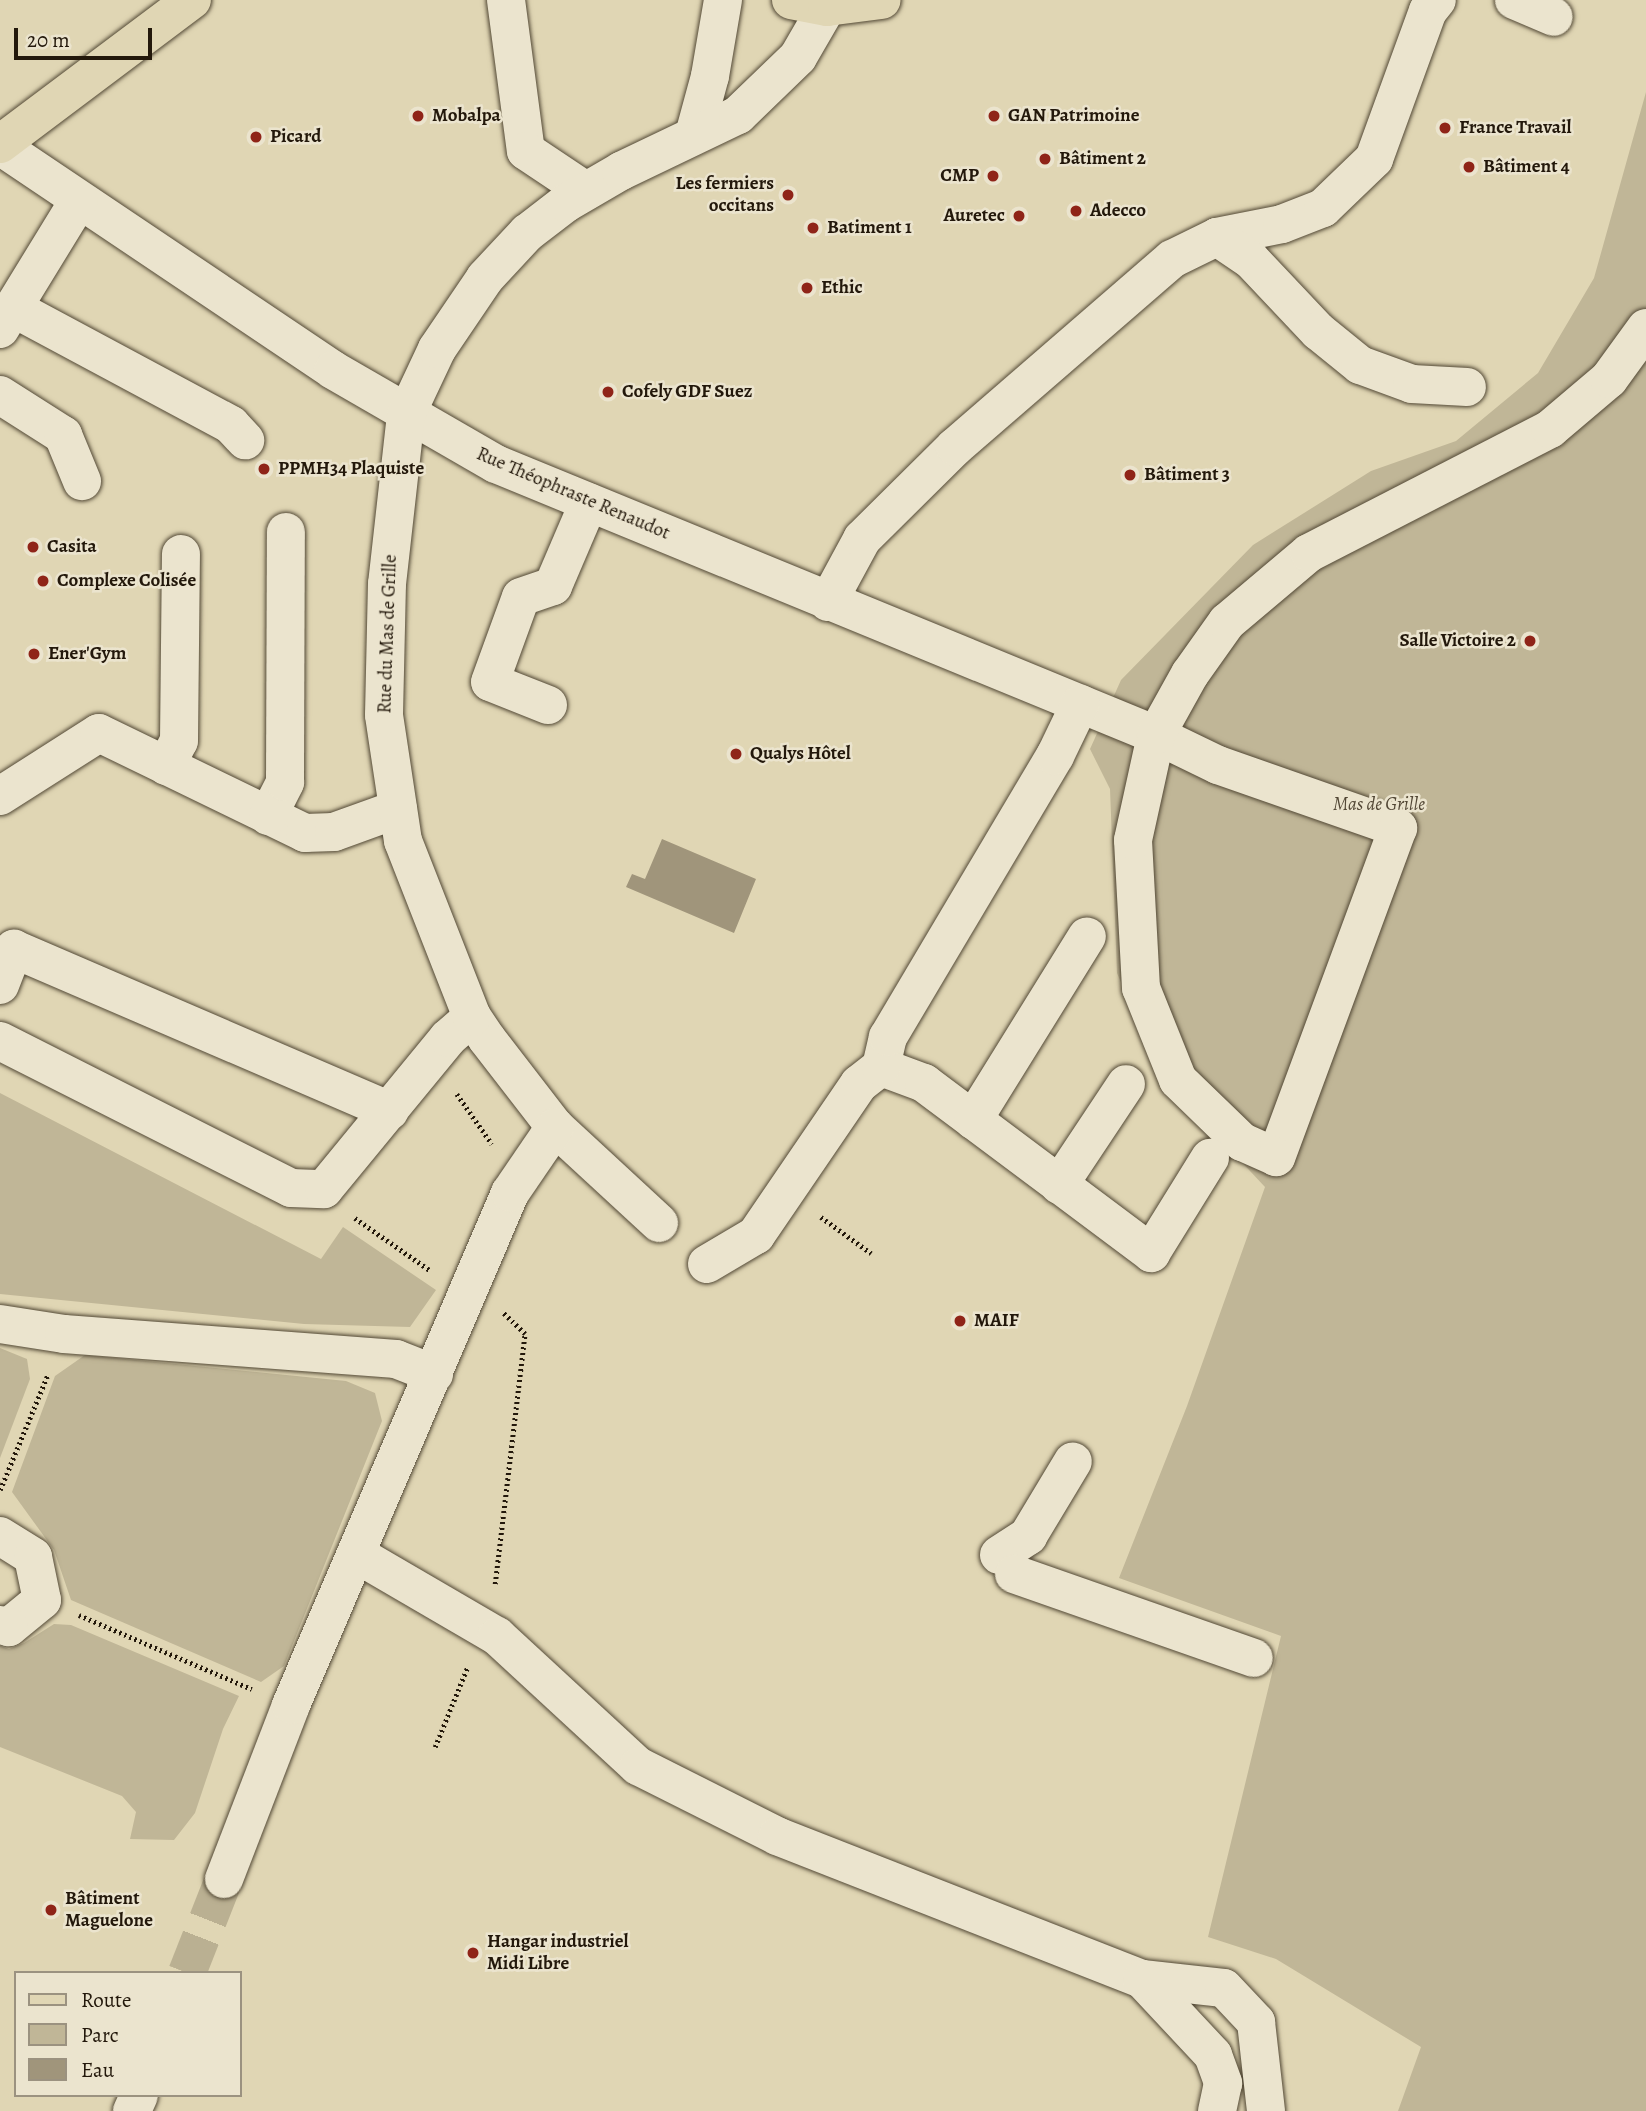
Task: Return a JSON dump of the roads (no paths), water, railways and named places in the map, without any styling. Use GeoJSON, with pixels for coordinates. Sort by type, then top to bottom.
{"type":"FeatureCollection","features":[{"type":"Feature","properties":{"kind":"main road"},"geometry":{"type":"LineString","coordinates":[[0,145],[192,0]]}},
{"type":"Feature","properties":{"kind":"main road"},"geometry":{"type":"LineString","coordinates":[[809,4],[882,0]]}},
{"type":"Feature","properties":{"kind":"street"},"geometry":{"type":"LineString","coordinates":[[506,0],[526,151],[586,191]]}},
{"type":"Feature","properties":{"kind":"street"},"geometry":{"type":"LineString","coordinates":[[694,135],[710,76],[723,0]]}},
{"type":"Feature","properties":{"kind":"street"},"geometry":{"type":"LineString","coordinates":[[828,602],[862,539],[955,447],[1172,259],[1217,237],[1282,224],[1322,208],[1374,159],[1428,11],[1437,0]]}},
{"type":"Feature","properties":{"kind":"street"},"geometry":{"type":"LineString","coordinates":[[1514,0],[1554,17]]}},
{"type":"Feature","properties":{"kind":"street","name":"Rue du Mas de Grille"},"geometry":{"type":"LineString","coordinates":[[659,1223],[555,1127],[460,1028],[403,841],[384,689],[387,584],[406,415],[437,349],[485,278],[527,233],[586,191],[738,115],[798,57],[809,4]]}},
{"type":"Feature","properties":{"kind":"street","name":"Rue Théophraste Renaudot"},"geometry":{"type":"LineString","coordinates":[[0,145],[406,415],[496,464],[1156,734],[1218,765],[1398,828],[1276,1157],[1242,1142],[1178,1080],[1141,988],[1133,840],[1156,734]]}},
{"type":"Feature","properties":{"kind":"street"},"geometry":{"type":"LineString","coordinates":[[79,200],[7,319],[231,425],[245,440]]}},
{"type":"Feature","properties":{"kind":"street"},"geometry":{"type":"LineString","coordinates":[[1217,237],[1251,260],[1318,331],[1360,365],[1412,384],[1467,387]]}},
{"type":"Feature","properties":{"kind":"street"},"geometry":{"type":"LineString","coordinates":[[1156,734],[1190,674],[1227,622],[1309,552],[1550,429],[1609,379],[1646,328]]}},
{"type":"Feature","properties":{"kind":"street"},"geometry":{"type":"LineString","coordinates":[[0,395],[63,435],[82,481]]}},
{"type":"Feature","properties":{"kind":"street"},"geometry":{"type":"LineString","coordinates":[[548,705],[490,682],[521,597],[553,586],[589,502]]}},
{"type":"Feature","properties":{"kind":"street"},"geometry":{"type":"LineString","coordinates":[[268,816],[285,782],[286,532]]}},
{"type":"Feature","properties":{"kind":"street"},"geometry":{"type":"LineString","coordinates":[[166,766],[179,741],[181,554]]}},
{"type":"Feature","properties":{"kind":"street"},"geometry":{"type":"LineString","coordinates":[[707,1264],[756,1235],[859,1084],[881,1067],[888,1037],[1055,756],[1080,704]]}},
{"type":"Feature","properties":{"kind":"street"},"geometry":{"type":"LineString","coordinates":[[0,796],[99,733],[305,833],[334,832],[398,810]]}},
{"type":"Feature","properties":{"kind":"street"},"geometry":{"type":"LineString","coordinates":[[973,1120],[1087,936]]}},
{"type":"Feature","properties":{"kind":"street"},"geometry":{"type":"LineString","coordinates":[[0,985],[14,949],[390,1111]]}},
{"type":"Feature","properties":{"kind":"street"},"geometry":{"type":"LineString","coordinates":[[0,1041],[291,1188],[324,1189],[460,1028]]}},
{"type":"Feature","properties":{"kind":"street"},"geometry":{"type":"LineString","coordinates":[[881,1067],[924,1083],[1151,1254],[1210,1158]]}},
{"type":"Feature","properties":{"kind":"street"},"geometry":{"type":"LineString","coordinates":[[1059,1185],[1126,1084]]}},
{"type":"Feature","properties":{"kind":"street"},"geometry":{"type":"LineString","coordinates":[[224,1879],[291,1705],[510,1193],[555,1127]]}},
{"type":"Feature","properties":{"kind":"street"},"geometry":{"type":"LineString","coordinates":[[0,1324],[64,1334],[396,1359],[434,1374]]}},
{"type":"Feature","properties":{"kind":"street"},"geometry":{"type":"LineString","coordinates":[[1073,1461],[1028,1536],[1007,1565],[1254,1658]]}},
{"type":"Feature","properties":{"kind":"street"},"geometry":{"type":"LineString","coordinates":[[0,1536],[33,1557],[42,1600],[9,1627],[0,1625]]}},
{"type":"Feature","properties":{"kind":"street"},"geometry":{"type":"LineString","coordinates":[[356,1554],[483,1628],[638,1766],[777,1836],[1142,1979],[1224,1988],[1256,2022],[1266,2111]]}},
{"type":"Feature","properties":{"kind":"street"},"geometry":{"type":"LineString","coordinates":[[1142,1979],[1213,2055],[1223,2082],[1217,2111]]}},
{"type":"Feature","properties":{"kind":"water"},"geometry":{"type":"Polygon","coordinates":[[[662,839],[756,879],[734,933],[626,887],[632,874],[645,879],[662,839]]]}},
{"type":"Feature","properties":{"kind":"tunnel"},"geometry":{"type":"LineString","coordinates":[[188,1971],[224,1879]]}},
{"type":"Feature","properties":{"kind":"place","name":"Mobalpa"},"geometry":{"type":"Point","coordinates":[418,116]}},
{"type":"Feature","properties":{"kind":"place","name":"GAN Patrimoine"},"geometry":{"type":"Point","coordinates":[994,116]}},
{"type":"Feature","properties":{"kind":"place","name":"France Travail"},"geometry":{"type":"Point","coordinates":[1445,128]}},
{"type":"Feature","properties":{"kind":"place","name":"Picard"},"geometry":{"type":"Point","coordinates":[256,137]}},
{"type":"Feature","properties":{"kind":"place","name":"Bâtiment 2"},"geometry":{"type":"Point","coordinates":[1045,159]}},
{"type":"Feature","properties":{"kind":"place","name":"Bâtiment 4"},"geometry":{"type":"Point","coordinates":[1469,167]}},
{"type":"Feature","properties":{"kind":"place","name":"CMP"},"geometry":{"type":"Point","coordinates":[993,176]}},
{"type":"Feature","properties":{"kind":"place","name":"Les fermiers occitans"},"geometry":{"type":"Point","coordinates":[788,195]}},
{"type":"Feature","properties":{"kind":"place","name":"Adecco"},"geometry":{"type":"Point","coordinates":[1076,211]}},
{"type":"Feature","properties":{"kind":"place","name":"Auretec"},"geometry":{"type":"Point","coordinates":[1019,216]}},
{"type":"Feature","properties":{"kind":"place","name":"Batiment 1"},"geometry":{"type":"Point","coordinates":[813,228]}},
{"type":"Feature","properties":{"kind":"place","name":"Ethic"},"geometry":{"type":"Point","coordinates":[807,288]}},
{"type":"Feature","properties":{"kind":"place","name":"Cofely GDF Suez"},"geometry":{"type":"Point","coordinates":[608,392]}},
{"type":"Feature","properties":{"kind":"place","name":"PPMH34 Plaquiste"},"geometry":{"type":"Point","coordinates":[264,469]}},
{"type":"Feature","properties":{"kind":"place","name":"Bâtiment 3"},"geometry":{"type":"Point","coordinates":[1130,475]}},
{"type":"Feature","properties":{"kind":"place","name":"Casita"},"geometry":{"type":"Point","coordinates":[33,547]}},
{"type":"Feature","properties":{"kind":"place","name":"Complexe Colisée"},"geometry":{"type":"Point","coordinates":[43,581]}},
{"type":"Feature","properties":{"kind":"place","name":"Salle Victoire 2"},"geometry":{"type":"Point","coordinates":[1530,641]}},
{"type":"Feature","properties":{"kind":"place","name":"Ener'Gym"},"geometry":{"type":"Point","coordinates":[34,654]}},
{"type":"Feature","properties":{"kind":"place","name":"Qualys Hôtel"},"geometry":{"type":"Point","coordinates":[736,754]}},
{"type":"Feature","properties":{"kind":"place","name":"MAIF"},"geometry":{"type":"Point","coordinates":[960,1321]}},
{"type":"Feature","properties":{"kind":"place","name":"Bâtiment Maguelone"},"geometry":{"type":"Point","coordinates":[51,1910]}},
{"type":"Feature","properties":{"kind":"place","name":"Hangar industriel Midi Libre"},"geometry":{"type":"Point","coordinates":[473,1953]}},
{"type":"Feature","properties":{"kind":"park label","name":"Mas de Grille"},"geometry":{"type":"Point","coordinates":[1379,805]}}]}
